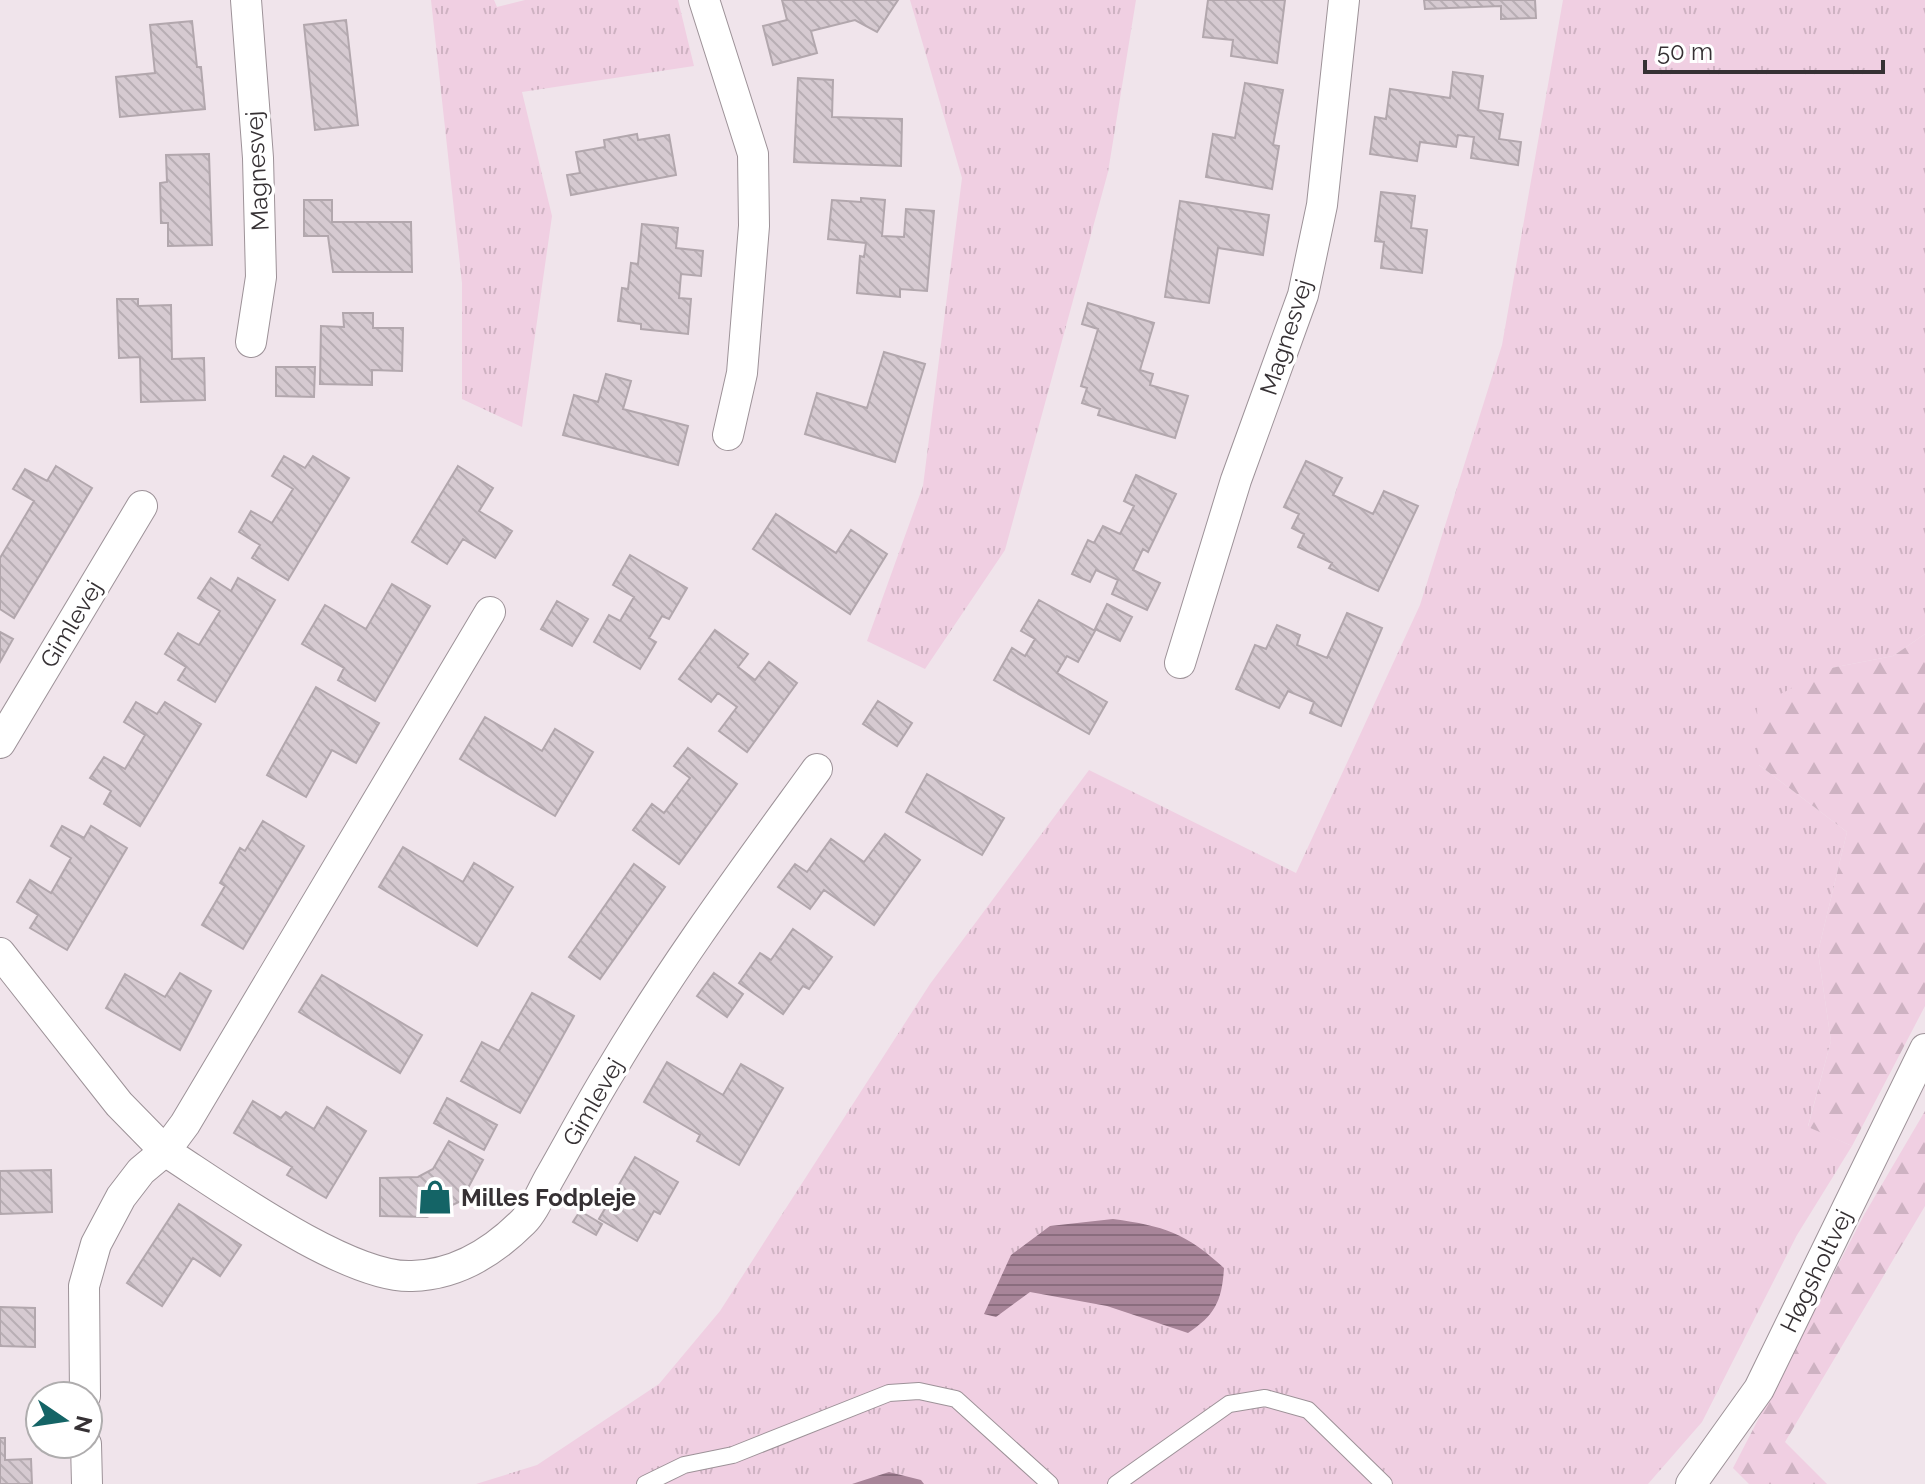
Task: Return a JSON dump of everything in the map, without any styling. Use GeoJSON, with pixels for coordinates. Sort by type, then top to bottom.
{"type":"FeatureCollection","features":[{"type":"Feature","properties":{"kind":"street","name":"Magnesvej"},"geometry":{"type":"LineString","coordinates":[[246,0],[258,158],[261,277],[251,342]]}},
{"type":"Feature","properties":{"kind":"street"},"geometry":{"type":"LineString","coordinates":[[704,0],[753,154],[754,226],[742,373],[728,435]]}},
{"type":"Feature","properties":{"kind":"street","name":"Magnesvej"},"geometry":{"type":"LineString","coordinates":[[1180,663],[1236,480],[1303,295],[1322,205],[1344,0]]}},
{"type":"Feature","properties":{"kind":"street","name":"Gimlevej"},"geometry":{"type":"LineString","coordinates":[[0,743],[142,506]]}},
{"type":"Feature","properties":{"kind":"street"},"geometry":{"type":"LineString","coordinates":[[85,1380],[84,1286],[96,1244],[121,1197],[141,1171],[165,1151],[185,1124],[490,612]]}},
{"type":"Feature","properties":{"kind":"street","name":"Gimlevej"},"geometry":{"type":"LineString","coordinates":[[0,953],[119,1104],[165,1151],[257,1210],[336,1255],[375,1271],[408,1277],[442,1274],[490,1252],[526,1219],[611,1069],[688,947],[817,769]]}},
{"type":"Feature","properties":{"kind":"street","name":"Høgsholtvej"},"geometry":{"type":"LineString","coordinates":[[1691,1484],[1759,1389],[1925,1049]]}},
{"type":"Feature","properties":{"kind":"street"},"geometry":{"type":"LineString","coordinates":[[86,1460],[87,1484]]}},
{"type":"Feature","properties":{"kind":"lane"},"geometry":{"type":"LineString","coordinates":[[645,1484],[684,1465],[733,1455],[889,1393],[919,1391],[956,1399],[1046,1482]]}},
{"type":"Feature","properties":{"kind":"lane"},"geometry":{"type":"LineString","coordinates":[[1116,1484],[1229,1404],[1265,1398],[1308,1410],[1384,1484]]}},
{"type":"Feature","properties":{"kind":"green space"},"geometry":{"type":"Polygon","coordinates":[[[431,0],[494,0],[497,7],[525,0],[678,0],[694,66],[522,92],[552,216],[522,427],[462,399],[462,283],[431,0]]]}},
{"type":"Feature","properties":{"kind":"green space"},"geometry":{"type":"Polygon","coordinates":[[[910,0],[1136,0],[1108,172],[1005,550],[925,669],[867,641],[923,486],[962,178],[910,0]]]}},
{"type":"Feature","properties":{"kind":"green space"},"geometry":{"type":"Polygon","coordinates":[[[1563,0],[1925,0],[1925,634],[1893,656],[1831,668],[1759,765],[1847,832],[1818,952],[1831,1041],[1808,1126],[1852,1146],[1797,1235],[1702,1422],[1648,1484],[476,1484],[537,1465],[659,1384],[720,1311],[930,984],[1089,770],[1296,873],[1420,605],[1502,345],[1563,0]]]}},
{"type":"Feature","properties":{"kind":"green space"},"geometry":{"type":"Polygon","coordinates":[[[1925,634],[1925,1006],[1852,1146],[1808,1127],[1831,1041],[1818,952],[1847,832],[1759,765],[1757,706],[1831,668],[1893,656],[1925,634]]]}},
{"type":"Feature","properties":{"kind":"green space"},"geometry":{"type":"Polygon","coordinates":[[[1925,1111],[1925,1206],[1785,1442],[1827,1484],[1749,1484],[1733,1468],[1864,1215],[1925,1111]]]}},
{"type":"Feature","properties":{"kind":"shaded area"},"geometry":{"type":"Polygon","coordinates":[[[1113,1219],[1173,1233],[1198,1247],[1224,1268],[1215,1306],[1188,1333],[1107,1306],[1030,1292],[996,1317],[984,1314],[1011,1255],[1050,1226],[1113,1219]]]}},
{"type":"Feature","properties":{"kind":"shaded area"},"geometry":{"type":"Polygon","coordinates":[[[889,1472],[921,1480],[924,1484],[852,1484],[889,1472]]]}},
{"type":"Feature","properties":{"kind":"building"},"geometry":{"type":"Polygon","coordinates":[[[782,0],[898,0],[877,32],[855,20],[811,31],[817,53],[773,65],[763,26],[787,20],[782,0]]]}},
{"type":"Feature","properties":{"kind":"building"},"geometry":{"type":"Polygon","coordinates":[[[1208,0],[1285,0],[1277,63],[1231,56],[1233,40],[1203,37],[1208,0]]]}},
{"type":"Feature","properties":{"kind":"building"},"geometry":{"type":"Polygon","coordinates":[[[1424,0],[1535,0],[1536,18],[1501,19],[1501,6],[1425,9],[1424,0]]]}},
{"type":"Feature","properties":{"kind":"building"},"geometry":{"type":"Polygon","coordinates":[[[346,20],[358,125],[315,130],[304,25],[346,20]]]}},
{"type":"Feature","properties":{"kind":"building"},"geometry":{"type":"Polygon","coordinates":[[[192,21],[205,109],[120,117],[116,77],[155,73],[150,25],[192,21]]]}},
{"type":"Feature","properties":{"kind":"building"},"geometry":{"type":"Polygon","coordinates":[[[1453,72],[1483,76],[1478,110],[1503,114],[1499,139],[1521,142],[1518,165],[1471,158],[1474,137],[1458,135],[1456,147],[1420,142],[1417,161],[1370,154],[1375,117],[1386,119],[1390,89],[1450,98],[1453,72]]]}},
{"type":"Feature","properties":{"kind":"building"},"geometry":{"type":"Polygon","coordinates":[[[798,78],[833,80],[832,117],[902,119],[901,166],[794,162],[798,78]]]}},
{"type":"Feature","properties":{"kind":"building"},"geometry":{"type":"Polygon","coordinates":[[[1245,83],[1283,90],[1273,145],[1279,146],[1272,189],[1206,177],[1213,134],[1235,138],[1245,83]]]}},
{"type":"Feature","properties":{"kind":"building"},"geometry":{"type":"Polygon","coordinates":[[[637,134],[638,140],[669,135],[676,175],[571,195],[567,175],[580,173],[576,152],[605,147],[604,140],[637,134]]]}},
{"type":"Feature","properties":{"kind":"building"},"geometry":{"type":"Polygon","coordinates":[[[209,154],[212,245],[168,246],[168,223],[161,223],[160,183],[167,182],[166,155],[209,154]]]}},
{"type":"Feature","properties":{"kind":"building"},"geometry":{"type":"Polygon","coordinates":[[[1381,192],[1415,196],[1411,228],[1427,230],[1422,273],[1381,268],[1384,242],[1375,241],[1381,192]]]}},
{"type":"Feature","properties":{"kind":"building"},"geometry":{"type":"Polygon","coordinates":[[[861,198],[885,200],[882,236],[904,237],[906,209],[934,211],[927,291],[900,289],[900,297],[857,293],[860,256],[864,257],[866,243],[828,239],[832,200],[861,202],[861,198]]]}},
{"type":"Feature","properties":{"kind":"building"},"geometry":{"type":"Polygon","coordinates":[[[304,200],[332,200],[332,222],[411,222],[412,272],[333,272],[328,236],[304,236],[304,200]]]}},
{"type":"Feature","properties":{"kind":"building"},"geometry":{"type":"Polygon","coordinates":[[[1180,201],[1269,215],[1263,255],[1218,248],[1209,303],[1165,297],[1180,201]]]}},
{"type":"Feature","properties":{"kind":"building"},"geometry":{"type":"Polygon","coordinates":[[[642,224],[678,228],[676,248],[703,251],[701,276],[681,274],[679,298],[691,299],[688,334],[641,329],[641,324],[618,321],[622,288],[628,289],[631,263],[638,264],[642,224]]]}},
{"type":"Feature","properties":{"kind":"building"},"geometry":{"type":"Polygon","coordinates":[[[117,299],[138,299],[138,306],[171,305],[172,359],[204,358],[205,400],[141,402],[140,357],[119,358],[117,299]]]}},
{"type":"Feature","properties":{"kind":"building"},"geometry":{"type":"Polygon","coordinates":[[[1088,303],[1154,323],[1140,370],[1153,374],[1150,385],[1188,396],[1175,438],[1098,415],[1100,409],[1082,403],[1087,388],[1081,386],[1098,329],[1082,324],[1088,303]]]}},
{"type":"Feature","properties":{"kind":"building"},"geometry":{"type":"Polygon","coordinates":[[[343,313],[373,313],[373,328],[403,328],[402,371],[372,370],[372,385],[320,384],[321,326],[344,327],[343,313]]]}},
{"type":"Feature","properties":{"kind":"building"},"geometry":{"type":"Polygon","coordinates":[[[884,352],[925,364],[895,462],[805,434],[817,393],[867,408],[884,352]]]}},
{"type":"Feature","properties":{"kind":"building"},"geometry":{"type":"Polygon","coordinates":[[[276,367],[315,367],[314,397],[276,396],[276,367]]]}},
{"type":"Feature","properties":{"kind":"building"},"geometry":{"type":"Polygon","coordinates":[[[606,374],[631,381],[623,409],[688,426],[678,465],[563,435],[574,395],[598,402],[606,374]]]}},
{"type":"Feature","properties":{"kind":"building"},"geometry":{"type":"Polygon","coordinates":[[[284,456],[305,468],[313,456],[349,478],[288,580],[252,558],[260,545],[239,532],[251,511],[272,523],[293,489],[272,476],[284,456]]]}},
{"type":"Feature","properties":{"kind":"building"},"geometry":{"type":"Polygon","coordinates":[[[1306,461],[1342,478],[1333,495],[1373,514],[1384,491],[1418,506],[1378,591],[1329,568],[1332,563],[1298,547],[1304,534],[1292,528],[1299,514],[1284,507],[1306,461]]]}},
{"type":"Feature","properties":{"kind":"building"},"geometry":{"type":"Polygon","coordinates":[[[56,466],[92,488],[14,618],[0,609],[0,558],[34,501],[13,489],[25,469],[47,481],[56,466]]]}},
{"type":"Feature","properties":{"kind":"building"},"geometry":{"type":"Polygon","coordinates":[[[458,466],[493,488],[479,511],[512,531],[495,558],[463,539],[447,564],[412,542],[458,466]]]}},
{"type":"Feature","properties":{"kind":"building"},"geometry":{"type":"Polygon","coordinates":[[[1136,475],[1176,494],[1148,552],[1143,549],[1133,570],[1160,583],[1147,610],[1112,594],[1118,580],[1096,570],[1090,582],[1072,574],[1088,540],[1094,543],[1103,526],[1120,534],[1134,506],[1124,501],[1136,475]]]}},
{"type":"Feature","properties":{"kind":"building"},"geometry":{"type":"Polygon","coordinates":[[[776,514],[836,553],[851,530],[887,554],[850,614],[753,549],[776,514]]]}},
{"type":"Feature","properties":{"kind":"building"},"geometry":{"type":"Polygon","coordinates":[[[630,555],[687,588],[669,619],[662,616],[649,638],[656,642],[640,669],[594,642],[609,615],[620,621],[634,597],[613,585],[630,555]]]}},
{"type":"Feature","properties":{"kind":"building"},"geometry":{"type":"Polygon","coordinates":[[[211,578],[231,591],[238,578],[275,600],[215,702],[178,680],[186,667],[165,654],[178,633],[199,645],[220,611],[198,598],[211,578]]]}},
{"type":"Feature","properties":{"kind":"building"},"geometry":{"type":"Polygon","coordinates":[[[392,584],[430,606],[375,701],[338,680],[344,668],[302,644],[325,605],[366,629],[392,584]]]}},
{"type":"Feature","properties":{"kind":"building"},"geometry":{"type":"Polygon","coordinates":[[[1039,600],[1095,631],[1078,662],[1067,656],[1057,673],[1107,702],[1089,734],[994,680],[1012,648],[1025,656],[1035,639],[1021,631],[1039,600]]]}},
{"type":"Feature","properties":{"kind":"building"},"geometry":{"type":"Polygon","coordinates":[[[557,601],[588,619],[572,646],[541,629],[557,601]]]}},
{"type":"Feature","properties":{"kind":"building"},"geometry":{"type":"Polygon","coordinates":[[[1107,604],[1132,617],[1120,641],[1095,629],[1107,604]]]}},
{"type":"Feature","properties":{"kind":"building"},"geometry":{"type":"Polygon","coordinates":[[[1347,613],[1382,628],[1341,726],[1310,713],[1314,702],[1288,691],[1279,708],[1236,689],[1255,645],[1266,649],[1277,625],[1300,635],[1297,645],[1327,658],[1347,613]]]}},
{"type":"Feature","properties":{"kind":"building"},"geometry":{"type":"Polygon","coordinates":[[[715,630],[748,654],[738,667],[755,680],[769,662],[797,683],[747,752],[719,731],[737,707],[718,693],[711,702],[679,679],[715,630]]]}},
{"type":"Feature","properties":{"kind":"building"},"geometry":{"type":"Polygon","coordinates":[[[0,632],[13,639],[0,662],[0,632]]]}},
{"type":"Feature","properties":{"kind":"building"},"geometry":{"type":"Polygon","coordinates":[[[316,687],[379,723],[356,763],[332,750],[306,797],[267,775],[316,687]]]}},
{"type":"Feature","properties":{"kind":"building"},"geometry":{"type":"Polygon","coordinates":[[[878,701],[912,723],[897,746],[863,724],[878,701]]]}},
{"type":"Feature","properties":{"kind":"building"},"geometry":{"type":"Polygon","coordinates":[[[136,702],[157,714],[165,702],[201,724],[140,826],[104,804],[111,791],[90,778],[104,757],[125,769],[145,735],[124,722],[136,702]]]}},
{"type":"Feature","properties":{"kind":"building"},"geometry":{"type":"Polygon","coordinates":[[[485,717],[542,751],[555,729],[593,752],[555,816],[460,759],[485,717]]]}},
{"type":"Feature","properties":{"kind":"building"},"geometry":{"type":"Polygon","coordinates":[[[688,748],[737,784],[679,864],[633,830],[652,804],[664,813],[690,778],[674,766],[688,748]]]}},
{"type":"Feature","properties":{"kind":"building"},"geometry":{"type":"Polygon","coordinates":[[[927,774],[1004,818],[982,855],[906,812],[927,774]]]}},
{"type":"Feature","properties":{"kind":"building"},"geometry":{"type":"Polygon","coordinates":[[[263,821],[304,846],[243,949],[202,925],[225,886],[220,883],[240,848],[245,851],[263,821]]]}},
{"type":"Feature","properties":{"kind":"building"},"geometry":{"type":"Polygon","coordinates":[[[62,826],[84,838],[91,826],[127,848],[67,950],[30,928],[38,915],[17,902],[30,880],[51,893],[71,858],[51,846],[62,826]]]}},
{"type":"Feature","properties":{"kind":"building"},"geometry":{"type":"Polygon","coordinates":[[[885,834],[920,860],[874,925],[824,890],[810,909],[778,887],[795,864],[807,872],[831,839],[864,862],[885,834]]]}},
{"type":"Feature","properties":{"kind":"building"},"geometry":{"type":"Polygon","coordinates":[[[403,847],[463,882],[474,863],[513,887],[477,946],[379,887],[403,847]]]}},
{"type":"Feature","properties":{"kind":"building"},"geometry":{"type":"Polygon","coordinates":[[[634,864],[665,887],[600,979],[569,957],[634,864]]]}},
{"type":"Feature","properties":{"kind":"building"},"geometry":{"type":"Polygon","coordinates":[[[793,929],[832,957],[809,989],[803,986],[783,1014],[739,983],[760,953],[771,960],[793,929]]]}},
{"type":"Feature","properties":{"kind":"building"},"geometry":{"type":"Polygon","coordinates":[[[180,973],[211,991],[180,1050],[106,1008],[125,974],[165,997],[180,973]]]}},
{"type":"Feature","properties":{"kind":"building"},"geometry":{"type":"Polygon","coordinates":[[[714,973],[743,994],[727,1017],[697,996],[714,973]]]}},
{"type":"Feature","properties":{"kind":"building"},"geometry":{"type":"Polygon","coordinates":[[[322,975],[422,1035],[400,1073],[299,1012],[322,975]]]}},
{"type":"Feature","properties":{"kind":"building"},"geometry":{"type":"Polygon","coordinates":[[[532,993],[574,1016],[520,1113],[461,1081],[482,1042],[499,1051],[532,993]]]}},
{"type":"Feature","properties":{"kind":"building"},"geometry":{"type":"Polygon","coordinates":[[[667,1062],[723,1095],[741,1064],[783,1088],[739,1165],[697,1141],[700,1135],[644,1102],[667,1062]]]}},
{"type":"Feature","properties":{"kind":"building"},"geometry":{"type":"Polygon","coordinates":[[[447,1098],[497,1125],[484,1150],[434,1123],[447,1098]]]}},
{"type":"Feature","properties":{"kind":"building"},"geometry":{"type":"Polygon","coordinates":[[[253,1101],[281,1118],[286,1112],[314,1129],[327,1107],[366,1131],[326,1198],[287,1175],[292,1167],[234,1133],[253,1101]]]}},
{"type":"Feature","properties":{"kind":"building"},"geometry":{"type":"Polygon","coordinates":[[[449,1141],[483,1160],[461,1201],[427,1217],[380,1216],[380,1178],[418,1177],[433,1169],[449,1141]]]}},
{"type":"Feature","properties":{"kind":"building"},"geometry":{"type":"Polygon","coordinates":[[[635,1157],[678,1182],[660,1214],[654,1211],[637,1241],[599,1219],[635,1157]]]}},
{"type":"Feature","properties":{"kind":"building"},"geometry":{"type":"Polygon","coordinates":[[[51,1170],[52,1212],[0,1214],[0,1171],[51,1170]]]}},
{"type":"Feature","properties":{"kind":"building"},"geometry":{"type":"Polygon","coordinates":[[[179,1204],[241,1245],[220,1276],[193,1258],[162,1306],[127,1283],[179,1204]]]}},
{"type":"Feature","properties":{"kind":"building"},"geometry":{"type":"Polygon","coordinates":[[[580,1211],[602,1224],[596,1235],[573,1222],[580,1211]]]}},
{"type":"Feature","properties":{"kind":"building"},"geometry":{"type":"Polygon","coordinates":[[[0,1307],[35,1308],[35,1347],[0,1346],[0,1307]]]}},
{"type":"Feature","properties":{"kind":"building"},"geometry":{"type":"Polygon","coordinates":[[[0,1438],[5,1438],[5,1460],[31,1460],[32,1484],[0,1484],[0,1438]]]}},
{"type":"Feature","properties":{"kind":"place","name":"Milles Fodpleje"},"geometry":{"type":"Point","coordinates":[435,1197]}}]}
